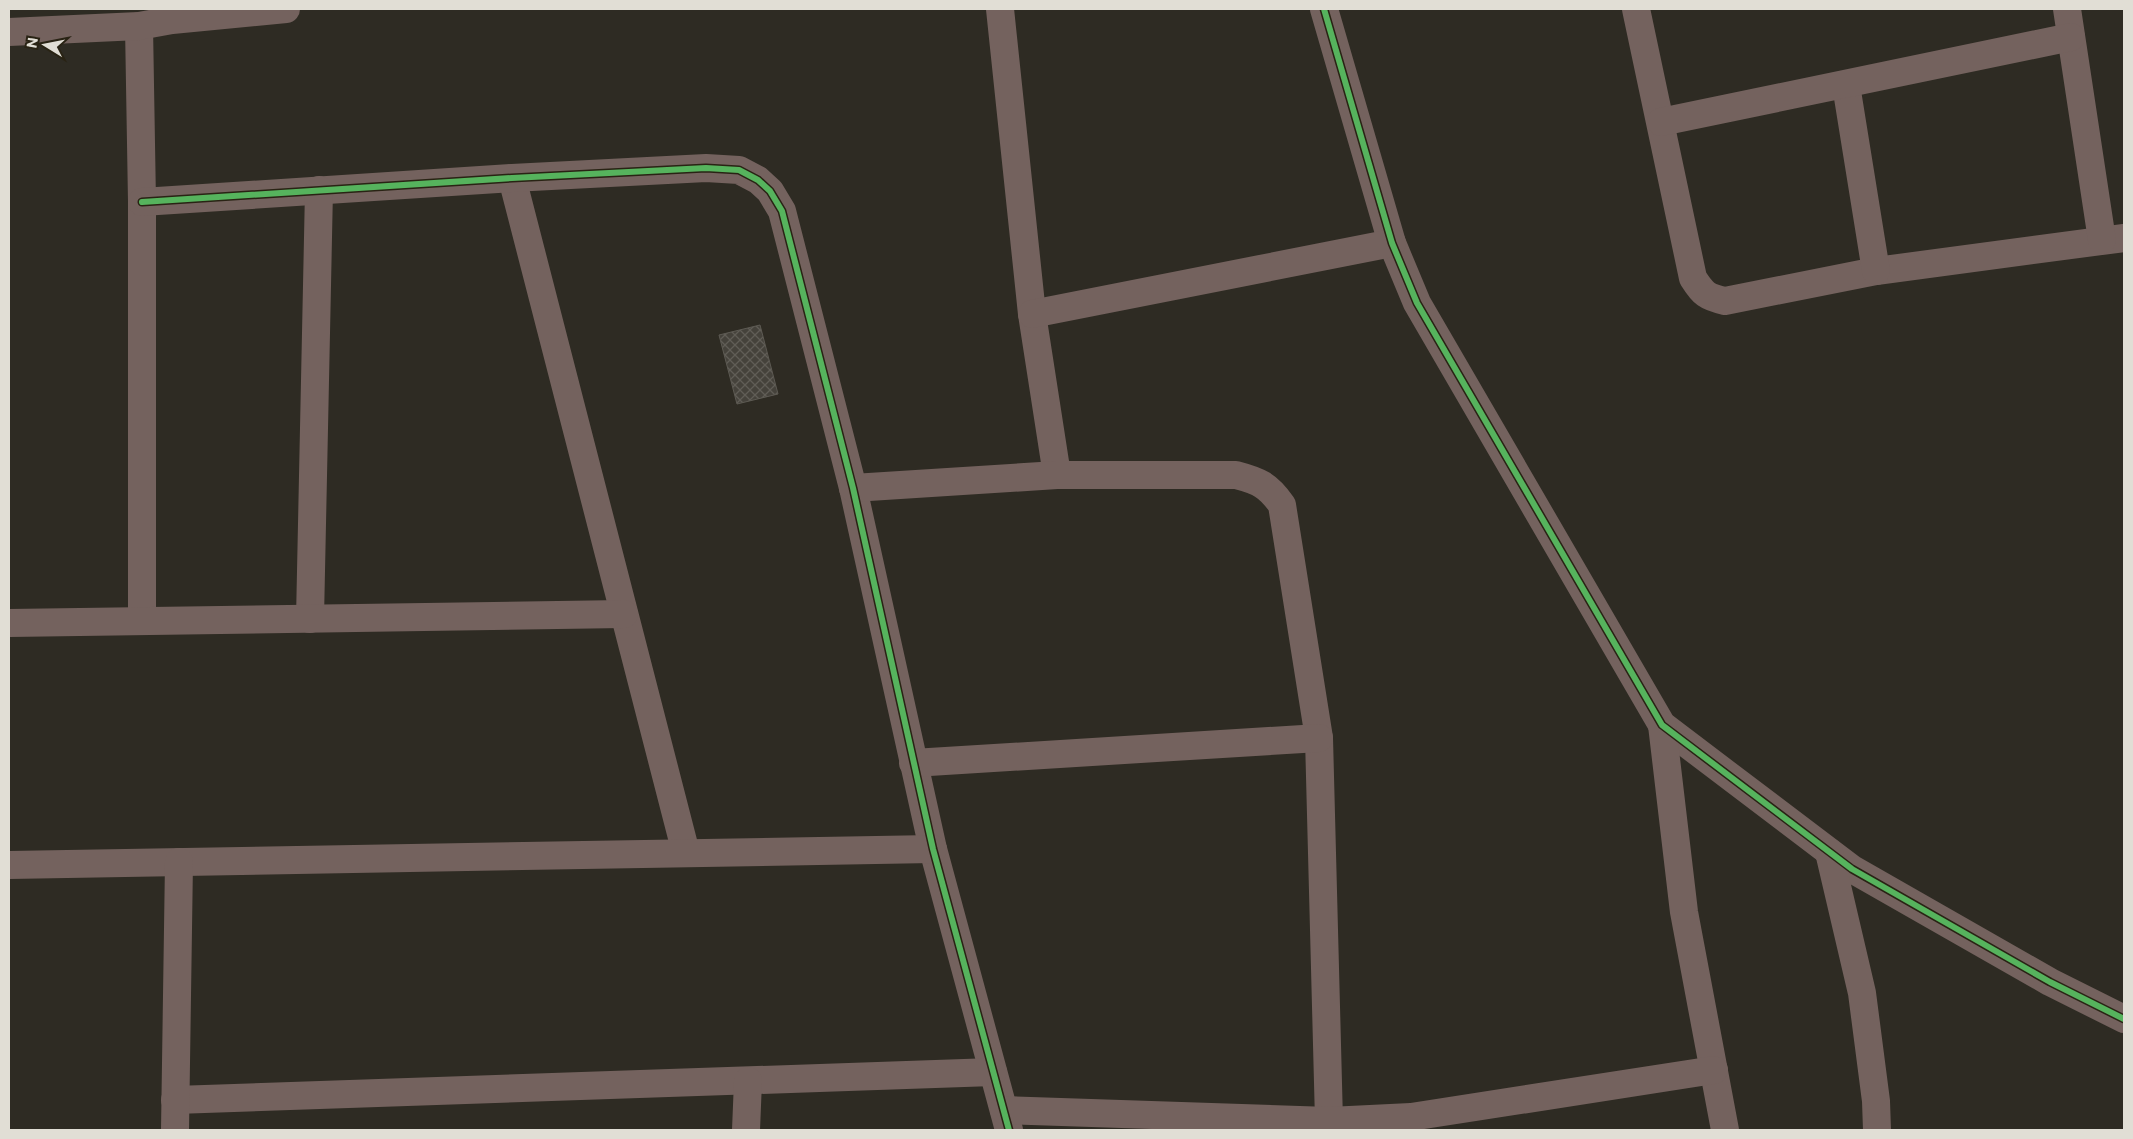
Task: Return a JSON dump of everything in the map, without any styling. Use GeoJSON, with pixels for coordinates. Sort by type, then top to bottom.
{"type":"FeatureCollection","features":[{"type":"Feature","properties":{"kind":"street"},"geometry":{"type":"LineString","coordinates":[[9,32],[139,26],[172,14],[286,9]]}},
{"type":"Feature","properties":{"kind":"street"},"geometry":{"type":"LineString","coordinates":[[1000,9],[1032,314],[1057,475]]}},
{"type":"Feature","properties":{"kind":"street"},"geometry":{"type":"LineString","coordinates":[[1324,9],[1392,243],[1417,303],[1662,725],[1852,869],[2050,982],[2124,1019]]}},
{"type":"Feature","properties":{"kind":"street"},"geometry":{"type":"LineString","coordinates":[[1636,9],[1693,278],[1703,293],[1712,298],[1725,301],[1876,271],[2113,239],[2066,9]]}},
{"type":"Feature","properties":{"kind":"street"},"geometry":{"type":"LineString","coordinates":[[139,26],[142,202],[142,621]]}},
{"type":"Feature","properties":{"kind":"street"},"geometry":{"type":"LineString","coordinates":[[1661,122],[2071,37]]}},
{"type":"Feature","properties":{"kind":"street"},"geometry":{"type":"LineString","coordinates":[[1846,85],[1876,271]]}},
{"type":"Feature","properties":{"kind":"street"},"geometry":{"type":"LineString","coordinates":[[142,202],[512,178],[706,168],[739,170],[758,180],[770,191],[782,210],[853,488],[933,848],[1006,1120],[1329,1121],[1411,1124],[1714,1070]]}},
{"type":"Feature","properties":{"kind":"street"},"geometry":{"type":"LineString","coordinates":[[512,178],[686,853]]}},
{"type":"Feature","properties":{"kind":"street"},"geometry":{"type":"LineString","coordinates":[[310,618],[319,190]]}},
{"type":"Feature","properties":{"kind":"street"},"geometry":{"type":"LineString","coordinates":[[1032,314],[1392,243]]}},
{"type":"Feature","properties":{"kind":"street"},"geometry":{"type":"LineString","coordinates":[[853,488],[1057,475],[1236,474],[1255,480],[1271,489],[1282,505],[1319,738],[1329,1121]]}},
{"type":"Feature","properties":{"kind":"street"},"geometry":{"type":"LineString","coordinates":[[9,623],[624,614]]}},
{"type":"Feature","properties":{"kind":"street"},"geometry":{"type":"LineString","coordinates":[[1662,725],[1684,912],[1725,1130]]}},
{"type":"Feature","properties":{"kind":"street"},"geometry":{"type":"LineString","coordinates":[[913,762],[1319,738]]}},
{"type":"Feature","properties":{"kind":"street"},"geometry":{"type":"LineString","coordinates":[[9,865],[933,848]]}},
{"type":"Feature","properties":{"kind":"street"},"geometry":{"type":"LineString","coordinates":[[1829,852],[1862,993],[1876,1101],[1877,1130]]}},
{"type":"Feature","properties":{"kind":"street"},"geometry":{"type":"LineString","coordinates":[[175,1130],[179,862]]}},
{"type":"Feature","properties":{"kind":"street"},"geometry":{"type":"LineString","coordinates":[[175,1100],[993,1072]]}},
{"type":"Feature","properties":{"kind":"street"},"geometry":{"type":"LineString","coordinates":[[746,1130],[748,1080]]}},
{"type":"Feature","properties":{"kind":"building"},"geometry":{"type":"Polygon","coordinates":[[[760,325],[778,394],[737,404],[719,335],[760,325]]]}},
{"type":"Feature","properties":{"kind":"cycle path"},"geometry":{"type":"LineString","coordinates":[[1324,9],[1392,243],[1417,303],[1662,725],[1852,869],[2050,982],[2124,1019]]}},
{"type":"Feature","properties":{"kind":"cycle path"},"geometry":{"type":"LineString","coordinates":[[142,202],[512,178],[706,168],[739,170],[758,180],[770,191],[782,211],[853,488],[933,849],[1009,1130]]}}]}
